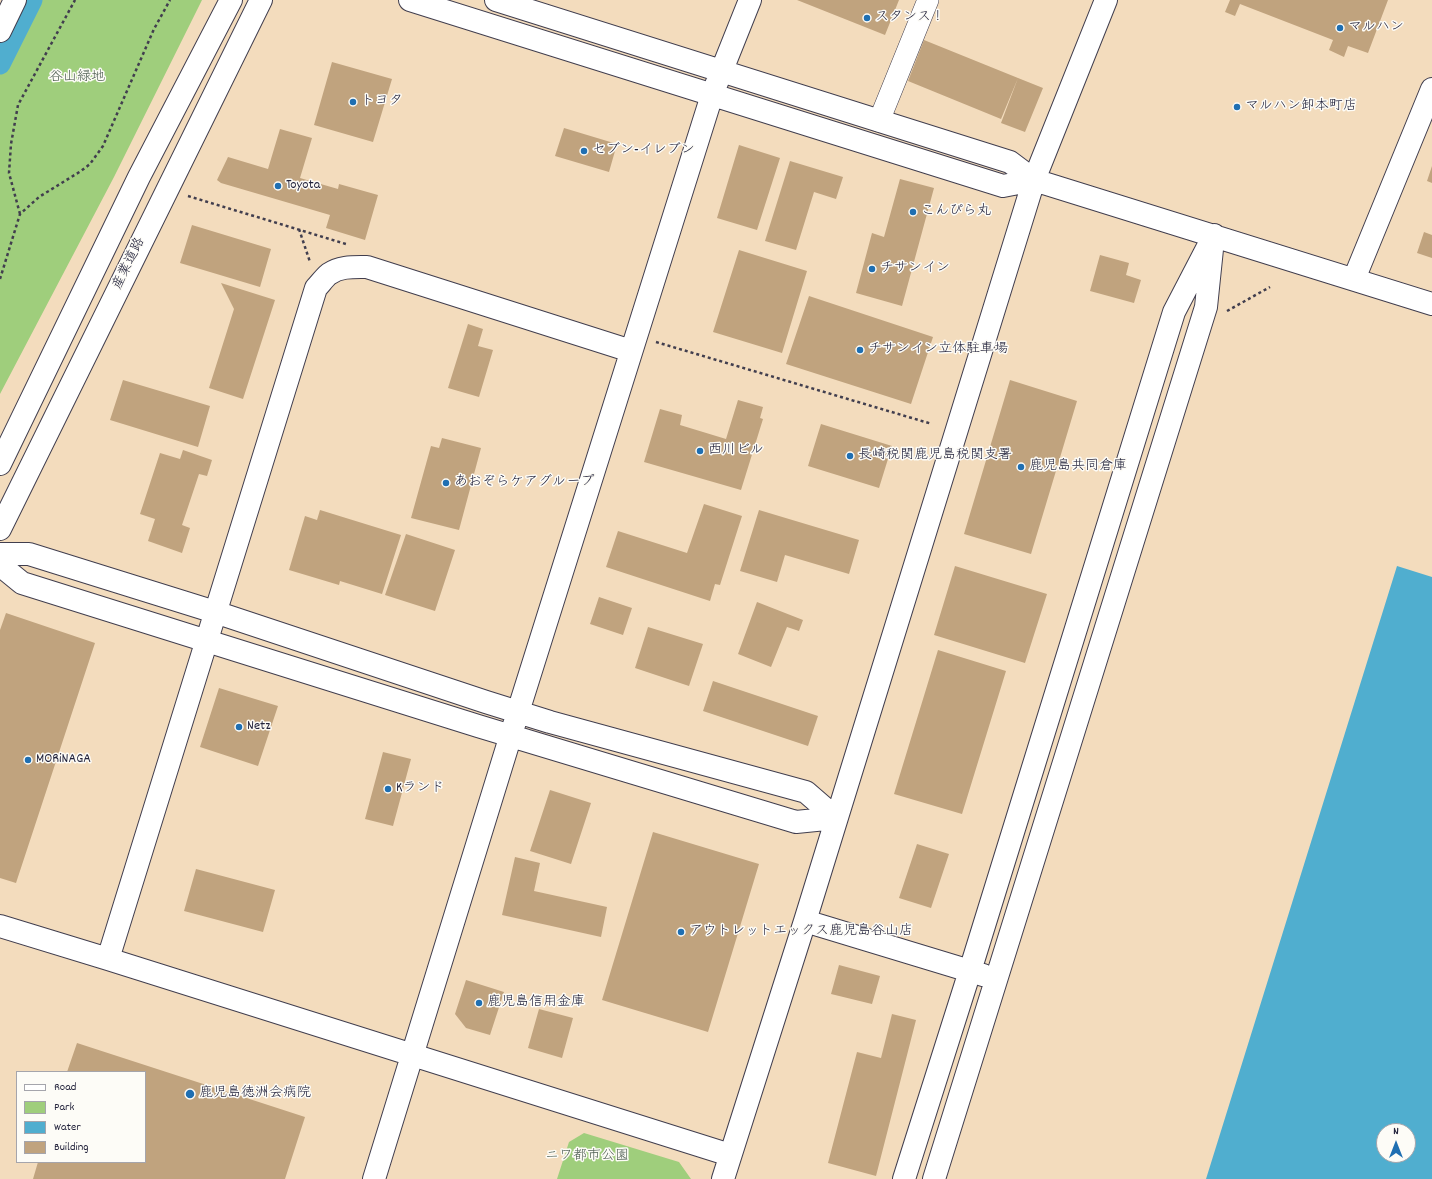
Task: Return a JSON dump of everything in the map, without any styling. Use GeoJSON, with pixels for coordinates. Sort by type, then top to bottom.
{"type":"FeatureCollection","features":[{"type":"Feature","properties":{"kind":"street"},"geometry":{"type":"LineString","coordinates":[[0,30],[15,0]]}},
{"type":"Feature","properties":{"kind":"street"},"geometry":{"type":"LineString","coordinates":[[0,464],[139,177],[231,0]]}},
{"type":"Feature","properties":{"kind":"street","name":"産業道路"},"geometry":{"type":"LineString","coordinates":[[0,529],[261,0]]}},
{"type":"Feature","properties":{"kind":"street"},"geometry":{"type":"LineString","coordinates":[[410,0],[1003,186],[1034,180]]}},
{"type":"Feature","properties":{"kind":"street"},"geometry":{"type":"LineString","coordinates":[[496,0],[1010,162],[1034,180],[1432,304]]}},
{"type":"Feature","properties":{"kind":"street"},"geometry":{"type":"LineString","coordinates":[[374,1179],[518,712],[712,95],[750,0]]}},
{"type":"Feature","properties":{"kind":"street"},"geometry":{"type":"LineString","coordinates":[[879,121],[928,0]]}},
{"type":"Feature","properties":{"kind":"street"},"geometry":{"type":"LineString","coordinates":[[723,1179],[805,921],[1034,180],[1106,0]]}},
{"type":"Feature","properties":{"kind":"street"},"geometry":{"type":"LineString","coordinates":[[1354,279],[1432,89]]}},
{"type":"Feature","properties":{"kind":"street"},"geometry":{"type":"LineString","coordinates":[[904,1179],[1174,312],[1214,235]]}},
{"type":"Feature","properties":{"kind":"street"},"geometry":{"type":"LineString","coordinates":[[934,1179],[1206,307],[1214,235]]}},
{"type":"Feature","properties":{"kind":"street"},"geometry":{"type":"LineString","coordinates":[[108,959],[316,288],[329,274],[337,270],[351,267],[367,267],[631,351]]}},
{"type":"Feature","properties":{"kind":"street"},"geometry":{"type":"LineString","coordinates":[[0,554],[29,554],[215,612],[518,712],[806,792],[836,818]]}},
{"type":"Feature","properties":{"kind":"street"},"geometry":{"type":"LineString","coordinates":[[0,564],[22,583],[511,736],[796,822],[836,818]]}},
{"type":"Feature","properties":{"kind":"street"},"geometry":{"type":"LineString","coordinates":[[805,921],[996,979]]}},
{"type":"Feature","properties":{"kind":"street"},"geometry":{"type":"LineString","coordinates":[[0,926],[730,1155]]}},
{"type":"Feature","properties":{"kind":"path"},"geometry":{"type":"LineString","coordinates":[[20,214],[9,173],[11,144],[18,105],[75,0]]}},
{"type":"Feature","properties":{"kind":"path"},"geometry":{"type":"LineString","coordinates":[[0,279],[20,214],[39,197],[90,164],[103,146],[154,29],[170,0]]}},
{"type":"Feature","properties":{"kind":"path"},"geometry":{"type":"LineString","coordinates":[[188,196],[346,244]]}},
{"type":"Feature","properties":{"kind":"path"},"geometry":{"type":"LineString","coordinates":[[298,229],[310,262]]}},
{"type":"Feature","properties":{"kind":"path"},"geometry":{"type":"LineString","coordinates":[[1223,313],[1270,287]]}},
{"type":"Feature","properties":{"kind":"path"},"geometry":{"type":"LineString","coordinates":[[656,342],[932,424]]}},
{"type":"Feature","properties":{"kind":"green space","name":"谷山緑地"},"geometry":{"type":"Polygon","coordinates":[[[28,0],[202,0],[114,177],[0,394],[0,57],[28,0]]]}},
{"type":"Feature","properties":{"kind":"green space","name":"ニワ都市公園"},"geometry":{"type":"Polygon","coordinates":[[[584,1133],[679,1162],[691,1179],[557,1179],[569,1142],[584,1133]]]}},
{"type":"Feature","properties":{"kind":"water"},"geometry":{"type":"Polygon","coordinates":[[[1397,566],[1432,577],[1432,1179],[1206,1179],[1397,566]]]}},
{"type":"Feature","properties":{"kind":"building","name":"スタンス！"},"geometry":{"type":"Polygon","coordinates":[[[797,0],[899,0],[885,35],[797,0]]]}},
{"type":"Feature","properties":{"kind":"building","name":"マルハン"},"geometry":{"type":"Polygon","coordinates":[[[1230,0],[1388,0],[1368,53],[1348,46],[1344,57],[1329,50],[1333,40],[1240,4],[1235,16],[1225,12],[1230,0]]]}},
{"type":"Feature","properties":{"kind":"building"},"geometry":{"type":"Polygon","coordinates":[[[924,40],[1018,78],[1001,119],[908,81],[924,40]]]}},
{"type":"Feature","properties":{"kind":"building","name":"トヨタ"},"geometry":{"type":"Polygon","coordinates":[[[332,62],[392,79],[373,142],[314,125],[332,62]]]}},
{"type":"Feature","properties":{"kind":"building"},"geometry":{"type":"Polygon","coordinates":[[[1018,78],[1043,88],[1025,132],[1001,123],[1018,78]]]}},
{"type":"Feature","properties":{"kind":"building"},"geometry":{"type":"Polygon","coordinates":[[[564,128],[617,144],[609,172],[555,156],[564,128]]]}},
{"type":"Feature","properties":{"kind":"building","name":"Toyota"},"geometry":{"type":"Polygon","coordinates":[[[280,129],[312,138],[300,178],[338,189],[339,184],[378,195],[365,240],[326,228],[330,215],[221,183],[217,180],[228,157],[268,169],[280,129]]]}},
{"type":"Feature","properties":{"kind":"building"},"geometry":{"type":"Polygon","coordinates":[[[739,145],[780,158],[757,230],[717,218],[739,145]]]}},
{"type":"Feature","properties":{"kind":"building"},"geometry":{"type":"Polygon","coordinates":[[[790,161],[843,177],[836,199],[814,192],[796,250],[765,241],[790,161]]]}},
{"type":"Feature","properties":{"kind":"building"},"geometry":{"type":"Polygon","coordinates":[[[1432,166],[1432,183],[1427,181],[1432,166]]]}},
{"type":"Feature","properties":{"kind":"building"},"geometry":{"type":"Polygon","coordinates":[[[900,179],[934,188],[902,306],[856,293],[872,233],[884,237],[900,179]]]}},
{"type":"Feature","properties":{"kind":"building"},"geometry":{"type":"Polygon","coordinates":[[[192,225],[271,249],[260,287],[180,263],[192,225]]]}},
{"type":"Feature","properties":{"kind":"building"},"geometry":{"type":"Polygon","coordinates":[[[1424,232],[1432,235],[1432,258],[1417,253],[1424,232]]]}},
{"type":"Feature","properties":{"kind":"building"},"geometry":{"type":"Polygon","coordinates":[[[739,250],[807,271],[782,353],[713,332],[739,250]]]}},
{"type":"Feature","properties":{"kind":"building"},"geometry":{"type":"Polygon","coordinates":[[[1100,255],[1129,263],[1126,275],[1141,280],[1134,303],[1090,291],[1100,255]]]}},
{"type":"Feature","properties":{"kind":"building"},"geometry":{"type":"Polygon","coordinates":[[[221,283],[275,300],[243,399],[209,388],[234,309],[221,283]]]}},
{"type":"Feature","properties":{"kind":"building","name":"チサンイン立体駐車場"},"geometry":{"type":"Polygon","coordinates":[[[809,296],[933,337],[911,404],[786,364],[809,296]]]}},
{"type":"Feature","properties":{"kind":"building"},"geometry":{"type":"Polygon","coordinates":[[[468,324],[483,329],[478,346],[493,350],[479,397],[448,388],[468,324]]]}},
{"type":"Feature","properties":{"kind":"building"},"geometry":{"type":"Polygon","coordinates":[[[123,380],[210,406],[198,447],[110,420],[123,380]]]}},
{"type":"Feature","properties":{"kind":"building","name":"鹿児島共同倉庫"},"geometry":{"type":"Polygon","coordinates":[[[1010,380],[1077,401],[1031,554],[964,534],[1010,380]]]}},
{"type":"Feature","properties":{"kind":"building","name":"西川ビル"},"geometry":{"type":"Polygon","coordinates":[[[738,400],[763,407],[760,418],[763,419],[741,490],[644,462],[660,409],[682,415],[680,425],[726,439],[738,400]]]}},
{"type":"Feature","properties":{"kind":"building","name":"長崎税関鹿児島税関支署"},"geometry":{"type":"Polygon","coordinates":[[[821,424],[892,446],[879,488],[808,466],[821,424]]]}},
{"type":"Feature","properties":{"kind":"building","name":"あおぞらケアグループ"},"geometry":{"type":"Polygon","coordinates":[[[442,438],[481,448],[459,530],[411,518],[431,446],[439,448],[442,438]]]}},
{"type":"Feature","properties":{"kind":"building"},"geometry":{"type":"Polygon","coordinates":[[[183,450],[212,460],[207,476],[199,474],[182,525],[190,528],[182,553],[148,541],[155,519],[140,514],[160,453],[180,459],[183,450]]]}},
{"type":"Feature","properties":{"kind":"building"},"geometry":{"type":"Polygon","coordinates":[[[704,504],[742,516],[720,585],[715,584],[710,601],[606,567],[618,531],[687,553],[704,504]]]}},
{"type":"Feature","properties":{"kind":"building"},"geometry":{"type":"Polygon","coordinates":[[[320,510],[401,535],[382,594],[340,581],[339,585],[289,570],[305,516],[317,520],[320,510]]]}},
{"type":"Feature","properties":{"kind":"building"},"geometry":{"type":"Polygon","coordinates":[[[759,510],[859,540],[849,574],[785,555],[777,582],[740,571],[759,510]]]}},
{"type":"Feature","properties":{"kind":"building"},"geometry":{"type":"Polygon","coordinates":[[[406,534],[455,550],[435,611],[385,595],[406,534]]]}},
{"type":"Feature","properties":{"kind":"building"},"geometry":{"type":"Polygon","coordinates":[[[955,566],[1047,594],[1025,663],[934,635],[955,566]]]}},
{"type":"Feature","properties":{"kind":"building"},"geometry":{"type":"Polygon","coordinates":[[[599,597],[632,608],[623,635],[590,624],[599,597]]]}},
{"type":"Feature","properties":{"kind":"building"},"geometry":{"type":"Polygon","coordinates":[[[757,602],[803,620],[799,631],[787,627],[771,667],[738,654],[757,602]]]}},
{"type":"Feature","properties":{"kind":"building","name":"MORiNAGA"},"geometry":{"type":"Polygon","coordinates":[[[6,613],[95,643],[16,883],[0,878],[0,630],[6,613]]]}},
{"type":"Feature","properties":{"kind":"building"},"geometry":{"type":"Polygon","coordinates":[[[648,627],[703,644],[689,686],[635,668],[648,627]]]}},
{"type":"Feature","properties":{"kind":"building"},"geometry":{"type":"Polygon","coordinates":[[[938,650],[1006,671],[962,814],[894,794],[938,650]]]}},
{"type":"Feature","properties":{"kind":"building"},"geometry":{"type":"Polygon","coordinates":[[[713,681],[818,716],[808,746],[703,711],[713,681]]]}},
{"type":"Feature","properties":{"kind":"building","name":"Netz"},"geometry":{"type":"Polygon","coordinates":[[[219,688],[278,706],[258,766],[200,747],[219,688]]]}},
{"type":"Feature","properties":{"kind":"building","name":"Kランド"},"geometry":{"type":"Polygon","coordinates":[[[383,752],[411,759],[393,826],[365,819],[383,752]]]}},
{"type":"Feature","properties":{"kind":"building"},"geometry":{"type":"Polygon","coordinates":[[[550,790],[591,803],[571,864],[530,851],[550,790]]]}},
{"type":"Feature","properties":{"kind":"building","name":"アウトレットエックス鹿児島谷山店"},"geometry":{"type":"Polygon","coordinates":[[[653,832],[759,864],[708,1032],[602,1000],[653,832]]]}},
{"type":"Feature","properties":{"kind":"building"},"geometry":{"type":"Polygon","coordinates":[[[917,844],[949,854],[931,908],[899,898],[917,844]]]}},
{"type":"Feature","properties":{"kind":"building"},"geometry":{"type":"Polygon","coordinates":[[[515,857],[540,863],[534,891],[607,907],[601,937],[502,915],[515,857]]]}},
{"type":"Feature","properties":{"kind":"building"},"geometry":{"type":"Polygon","coordinates":[[[196,869],[275,890],[263,932],[184,911],[196,869]]]}},
{"type":"Feature","properties":{"kind":"building"},"geometry":{"type":"Polygon","coordinates":[[[839,965],[880,976],[872,1004],[831,994],[839,965]]]}},
{"type":"Feature","properties":{"kind":"building","name":"鹿児島信用金庫"},"geometry":{"type":"Polygon","coordinates":[[[466,980],[504,992],[490,1035],[466,1028],[455,1014],[466,980]]]}},
{"type":"Feature","properties":{"kind":"building"},"geometry":{"type":"Polygon","coordinates":[[[539,1009],[573,1018],[562,1058],[528,1048],[539,1009]]]}},
{"type":"Feature","properties":{"kind":"building"},"geometry":{"type":"Polygon","coordinates":[[[892,1014],[916,1020],[876,1176],[828,1163],[857,1052],[881,1058],[892,1014]]]}},
{"type":"Feature","properties":{"kind":"building","name":"鹿児島徳洲会病院"},"geometry":{"type":"Polygon","coordinates":[[[77,1043],[305,1117],[285,1179],[33,1179],[38,1163],[146,1163],[146,1071],[67,1071],[77,1043]]]}},
{"type":"Feature","properties":{"kind":"waterway"},"geometry":{"type":"LineString","coordinates":[[0,64],[32,0]]}},
{"type":"Feature","properties":{"kind":"place","name":"スタンス！"},"geometry":{"type":"Point","coordinates":[867,18]}},
{"type":"Feature","properties":{"kind":"place","name":"マルハン"},"geometry":{"type":"Point","coordinates":[1340,28]}},
{"type":"Feature","properties":{"kind":"place","name":"トヨタ"},"geometry":{"type":"Point","coordinates":[353,102]}},
{"type":"Feature","properties":{"kind":"place","name":"マルハン卸本町店"},"geometry":{"type":"Point","coordinates":[1237,107]}},
{"type":"Feature","properties":{"kind":"place","name":"セブン-イレブン"},"geometry":{"type":"Point","coordinates":[584,151]}},
{"type":"Feature","properties":{"kind":"place","name":"Toyota"},"geometry":{"type":"Point","coordinates":[278,186]}},
{"type":"Feature","properties":{"kind":"place","name":"こんぴら丸"},"geometry":{"type":"Point","coordinates":[913,212]}},
{"type":"Feature","properties":{"kind":"place","name":"チサンイン"},"geometry":{"type":"Point","coordinates":[872,269]}},
{"type":"Feature","properties":{"kind":"place","name":"チサンイン立体駐車場"},"geometry":{"type":"Point","coordinates":[860,350]}},
{"type":"Feature","properties":{"kind":"place","name":"西川ビル"},"geometry":{"type":"Point","coordinates":[700,451]}},
{"type":"Feature","properties":{"kind":"place","name":"長崎税関鹿児島税関支署"},"geometry":{"type":"Point","coordinates":[850,456]}},
{"type":"Feature","properties":{"kind":"place","name":"鹿児島共同倉庫"},"geometry":{"type":"Point","coordinates":[1021,467]}},
{"type":"Feature","properties":{"kind":"place","name":"あおぞらケアグループ"},"geometry":{"type":"Point","coordinates":[446,483]}},
{"type":"Feature","properties":{"kind":"place","name":"Netz"},"geometry":{"type":"Point","coordinates":[239,727]}},
{"type":"Feature","properties":{"kind":"place","name":"MORiNAGA"},"geometry":{"type":"Point","coordinates":[28,760]}},
{"type":"Feature","properties":{"kind":"place","name":"Kランド"},"geometry":{"type":"Point","coordinates":[388,789]}},
{"type":"Feature","properties":{"kind":"place","name":"アウトレットエックス鹿児島谷山店"},"geometry":{"type":"Point","coordinates":[681,932]}},
{"type":"Feature","properties":{"kind":"place","name":"鹿児島信用金庫"},"geometry":{"type":"Point","coordinates":[479,1003]}},
{"type":"Feature","properties":{"kind":"place","name":"鹿児島徳洲会病院"},"geometry":{"type":"Point","coordinates":[190,1094]}}]}
